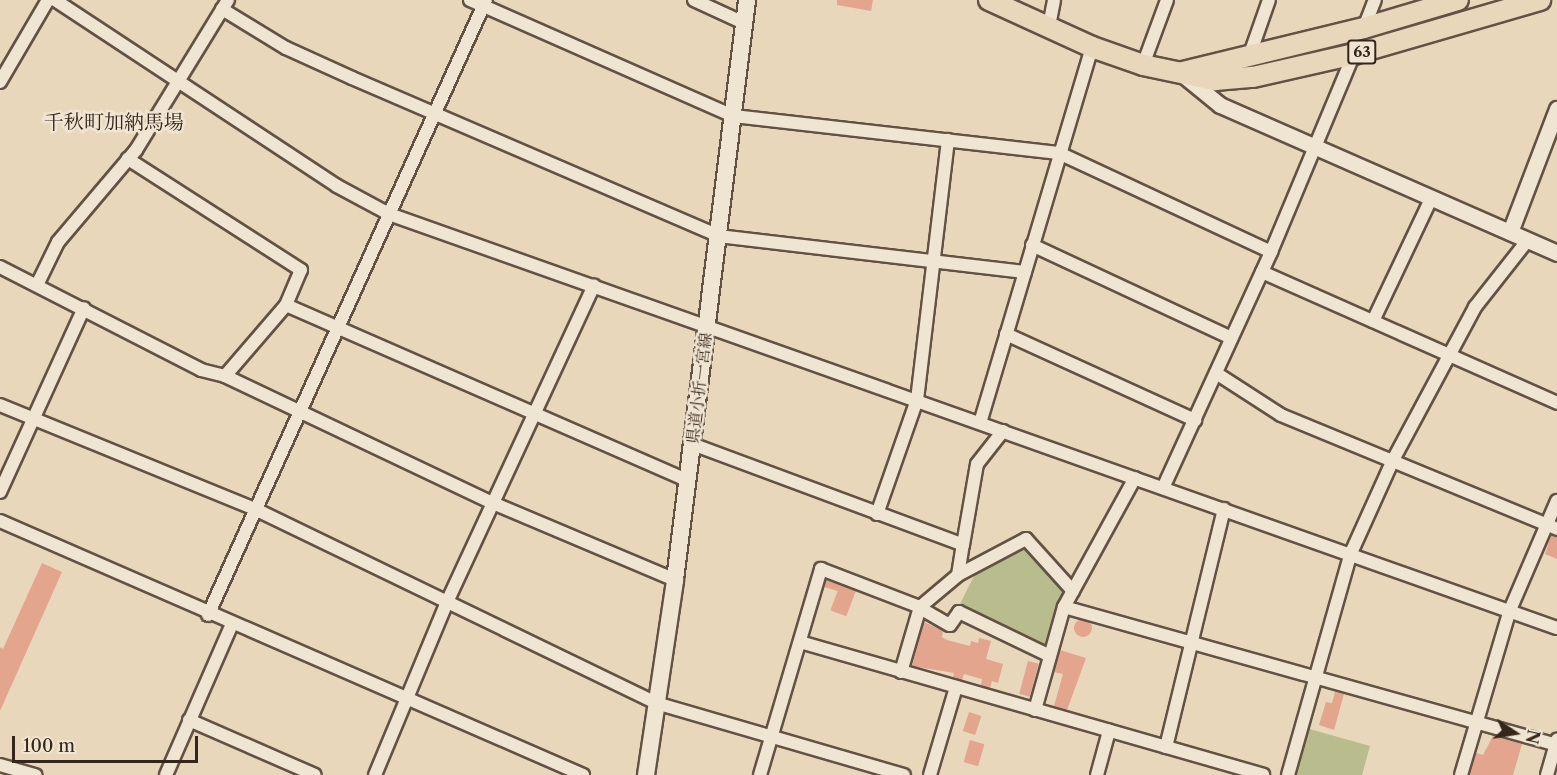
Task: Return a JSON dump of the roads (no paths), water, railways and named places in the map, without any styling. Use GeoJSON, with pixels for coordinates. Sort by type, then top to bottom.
{"type":"FeatureCollection","features":[{"type":"Feature","properties":{"kind":"main road","name":"県道小折一宮線"},"geometry":{"type":"LineString","coordinates":[[646,775],[659,704],[747,0]]}},
{"type":"Feature","properties":{"kind":"main road","name":"63"},"geometry":{"type":"LineString","coordinates":[[989,0],[1092,47],[1143,65],[1215,81],[1253,77],[1354,54],[1540,0]]}},
{"type":"Feature","properties":{"kind":"main road","name":"63"},"geometry":{"type":"LineString","coordinates":[[1181,72],[1364,28],[1458,0]]}},
{"type":"Feature","properties":{"kind":"street"},"geometry":{"type":"LineString","coordinates":[[0,82],[48,0]]}},
{"type":"Feature","properties":{"kind":"street"},"geometry":{"type":"LineString","coordinates":[[55,0],[70,3],[176,81],[337,186],[389,214],[1351,553],[1557,628]]}},
{"type":"Feature","properties":{"kind":"street"},"geometry":{"type":"LineString","coordinates":[[471,0],[485,3],[733,116],[1059,153],[1271,252]]}},
{"type":"Feature","properties":{"kind":"street"},"geometry":{"type":"LineString","coordinates":[[694,0],[744,23]]}},
{"type":"Feature","properties":{"kind":"street"},"geometry":{"type":"LineString","coordinates":[[1049,26],[1054,0]]}},
{"type":"Feature","properties":{"kind":"street"},"geometry":{"type":"LineString","coordinates":[[1143,65],[1167,0]]}},
{"type":"Feature","properties":{"kind":"street"},"geometry":{"type":"LineString","coordinates":[[1249,57],[1269,0]]}},
{"type":"Feature","properties":{"kind":"street"},"geometry":{"type":"LineString","coordinates":[[1364,28],[1375,0]]}},
{"type":"Feature","properties":{"kind":"street"},"geometry":{"type":"LineString","coordinates":[[208,615],[302,414],[433,112],[485,3]]}},
{"type":"Feature","properties":{"kind":"street"},"geometry":{"type":"LineString","coordinates":[[37,285],[58,242],[128,159],[225,5],[286,48],[718,236],[1025,272]]}},
{"type":"Feature","properties":{"kind":"street"},"geometry":{"type":"LineString","coordinates":[[980,423],[1092,47]]}},
{"type":"Feature","properties":{"kind":"street"},"geometry":{"type":"LineString","coordinates":[[1163,488],[1271,252],[1354,54]]}},
{"type":"Feature","properties":{"kind":"street"},"geometry":{"type":"LineString","coordinates":[[1181,72],[1220,105],[1557,253]]}},
{"type":"Feature","properties":{"kind":"street"},"geometry":{"type":"LineString","coordinates":[[1510,232],[1557,109]]}},
{"type":"Feature","properties":{"kind":"street"},"geometry":{"type":"LineString","coordinates":[[877,514],[917,400],[948,140]]}},
{"type":"Feature","properties":{"kind":"street"},"geometry":{"type":"LineString","coordinates":[[128,159],[301,270],[286,305],[225,376]]}},
{"type":"Feature","properties":{"kind":"street"},"geometry":{"type":"LineString","coordinates":[[1373,321],[1432,197]]}},
{"type":"Feature","properties":{"kind":"street"},"geometry":{"type":"LineString","coordinates":[[1288,775],[1351,553],[1392,462],[1447,354],[1475,307],[1528,240]]}},
{"type":"Feature","properties":{"kind":"street"},"geometry":{"type":"LineString","coordinates":[[1032,244],[1232,338]]}},
{"type":"Feature","properties":{"kind":"street"},"geometry":{"type":"LineString","coordinates":[[0,267],[84,308],[201,370],[225,376],[493,502],[675,580]]}},
{"type":"Feature","properties":{"kind":"street"},"geometry":{"type":"LineString","coordinates":[[1262,272],[1557,403]]}},
{"type":"Feature","properties":{"kind":"street"},"geometry":{"type":"LineString","coordinates":[[375,775],[447,602],[532,414],[594,285]]}},
{"type":"Feature","properties":{"kind":"street"},"geometry":{"type":"LineString","coordinates":[[286,305],[688,481]]}},
{"type":"Feature","properties":{"kind":"street"},"geometry":{"type":"LineString","coordinates":[[0,492],[84,308]]}},
{"type":"Feature","properties":{"kind":"street"},"geometry":{"type":"LineString","coordinates":[[1005,334],[1195,420]]}},
{"type":"Feature","properties":{"kind":"street"},"geometry":{"type":"LineString","coordinates":[[1216,373],[1281,415],[1552,526]]}},
{"type":"Feature","properties":{"kind":"street"},"geometry":{"type":"LineString","coordinates":[[0,405],[257,510],[659,704],[904,775]]}},
{"type":"Feature","properties":{"kind":"street"},"geometry":{"type":"LineString","coordinates":[[958,575],[976,464],[1003,430]]}},
{"type":"Feature","properties":{"kind":"street"},"geometry":{"type":"LineString","coordinates":[[692,444],[963,545]]}},
{"type":"Feature","properties":{"kind":"street"},"geometry":{"type":"LineString","coordinates":[[1035,710],[1064,607],[1135,478]]}},
{"type":"Feature","properties":{"kind":"street"},"geometry":{"type":"LineString","coordinates":[[1461,775],[1510,610],[1552,526],[1557,501]]}},
{"type":"Feature","properties":{"kind":"street"},"geometry":{"type":"LineString","coordinates":[[1166,747],[1224,509]]}},
{"type":"Feature","properties":{"kind":"street"},"geometry":{"type":"LineString","coordinates":[[0,521],[208,615],[408,696],[583,775]]}},
{"type":"Feature","properties":{"kind":"street"},"geometry":{"type":"LineString","coordinates":[[902,672],[920,607],[958,575],[1026,539],[1073,591]]}},
{"type":"Feature","properties":{"kind":"street"},"geometry":{"type":"LineString","coordinates":[[760,775],[821,569],[920,607],[950,625],[959,612],[1050,656]]}},
{"type":"Feature","properties":{"kind":"street"},"geometry":{"type":"LineString","coordinates":[[1064,607],[1476,723],[1556,743],[1547,775]]}},
{"type":"Feature","properties":{"kind":"street"},"geometry":{"type":"LineString","coordinates":[[166,775],[232,624]]}},
{"type":"Feature","properties":{"kind":"street"},"geometry":{"type":"LineString","coordinates":[[800,642],[1263,775]]}},
{"type":"Feature","properties":{"kind":"street"},"geometry":{"type":"LineString","coordinates":[[930,775],[956,687]]}},
{"type":"Feature","properties":{"kind":"street"},"geometry":{"type":"LineString","coordinates":[[189,720],[315,775]]}},
{"type":"Feature","properties":{"kind":"street"},"geometry":{"type":"LineString","coordinates":[[1097,775],[1109,731]]}},
{"type":"Feature","properties":{"kind":"street"},"geometry":{"type":"LineString","coordinates":[[0,765],[36,775]]}},
{"type":"Feature","properties":{"kind":"district","name":"千秋町加納馬場"},"geometry":{"type":"Point","coordinates":[114,122]}}]}
